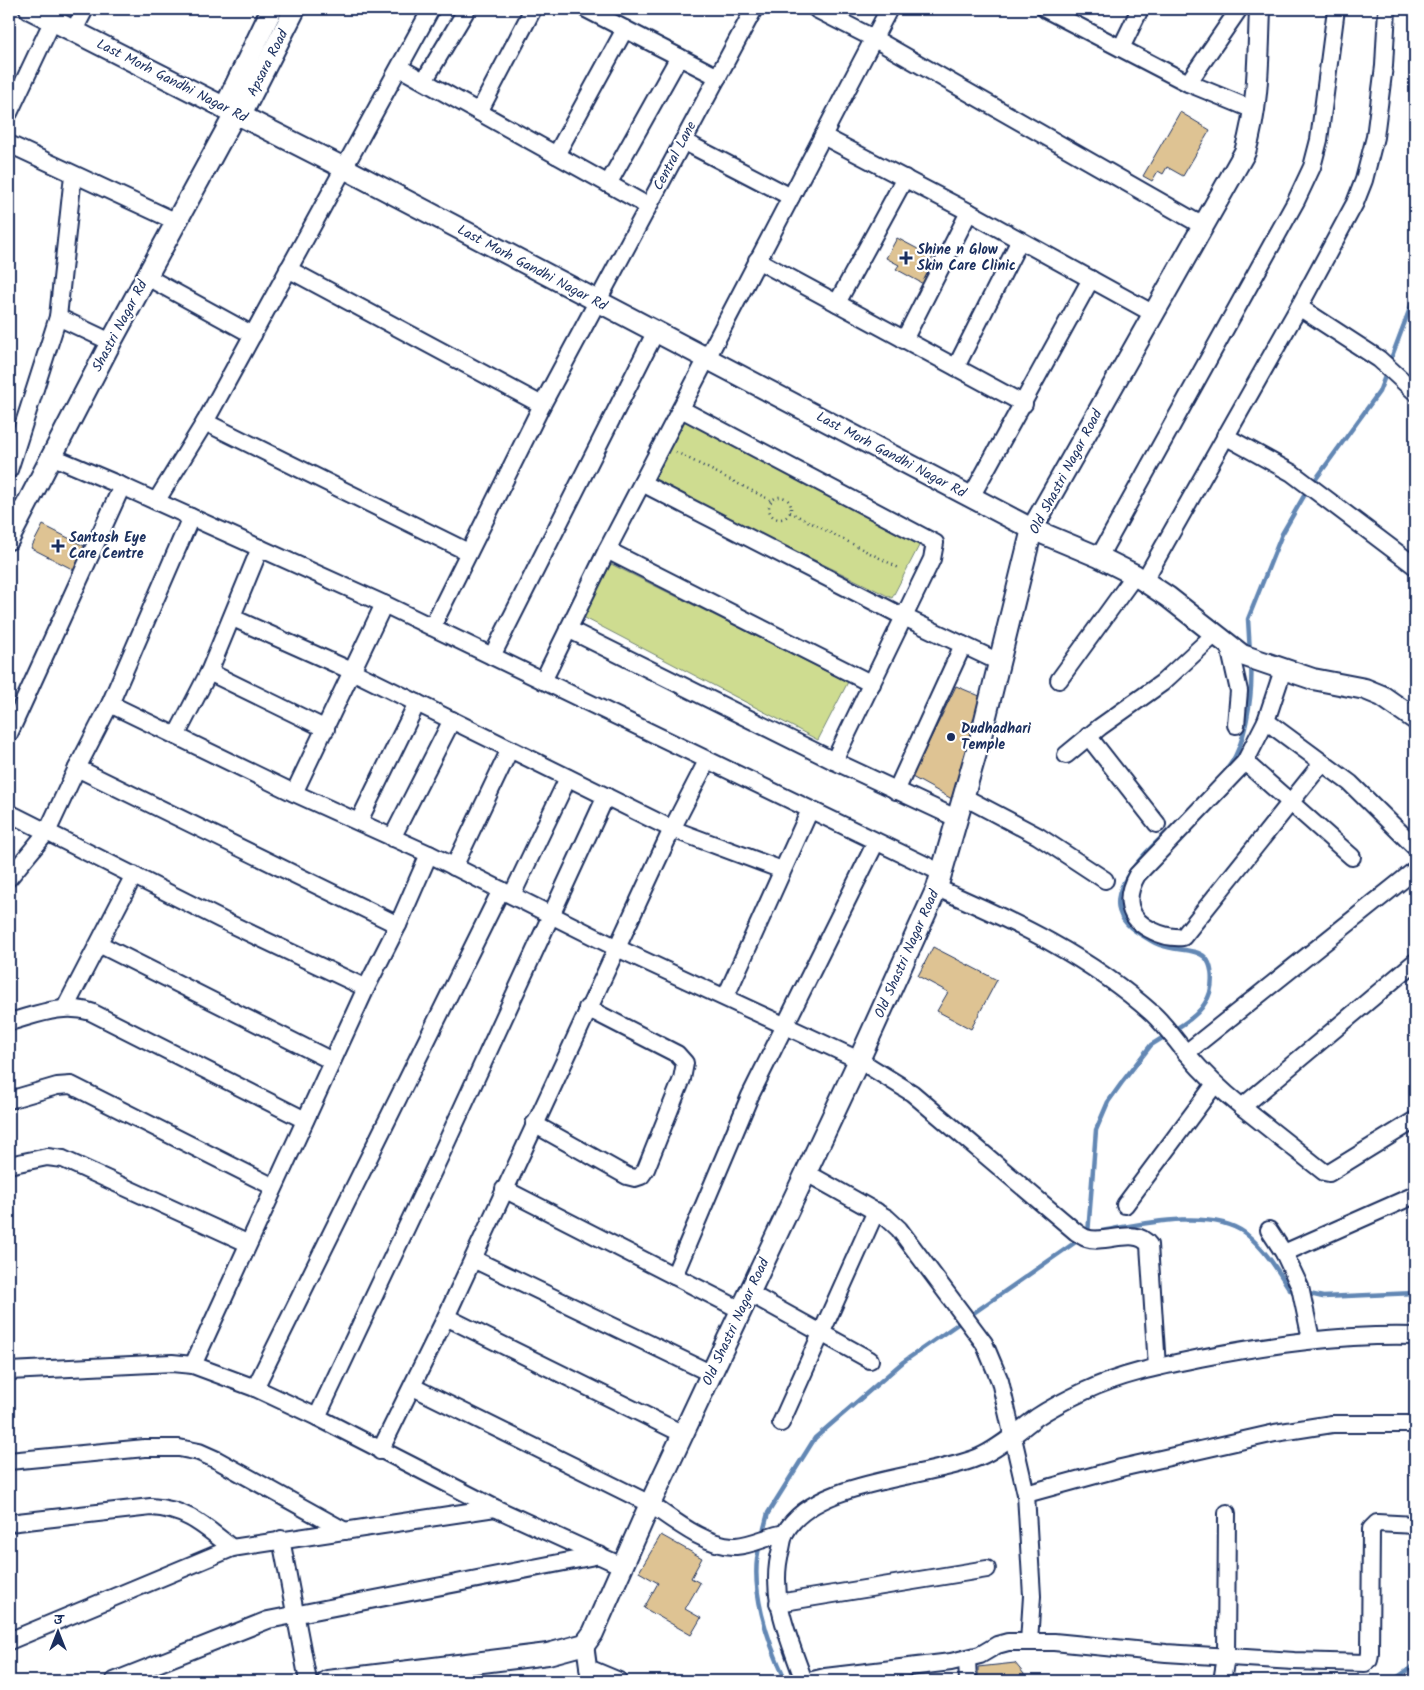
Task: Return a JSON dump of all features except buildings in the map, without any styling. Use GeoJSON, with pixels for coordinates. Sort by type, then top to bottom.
{"type":"FeatureCollection","features":[{"type":"Feature","properties":{"kind":"street","name":"Last Morh Gandhi Nagar Rd"},"geometry":{"type":"LineString","coordinates":[[30,9],[344,168],[655,333],[1032,529],[1099,557],[1140,578],[1228,645],[1278,669],[1365,689],[1382,696],[1415,719]]}},
{"type":"Feature","properties":{"kind":"street"},"geometry":{"type":"LineString","coordinates":[[74,30],[85,9]]}},
{"type":"Feature","properties":{"kind":"street","name":"Apsara Road"},"geometry":{"type":"LineString","coordinates":[[233,113],[272,9]]}},
{"type":"Feature","properties":{"kind":"street","name":"Apsara Road"},"geometry":{"type":"LineString","coordinates":[[233,113],[295,9]]}},
{"type":"Feature","properties":{"kind":"street"},"geometry":{"type":"LineString","coordinates":[[157,500],[205,422],[400,68],[430,9]]}},
{"type":"Feature","properties":{"kind":"street"},"geometry":{"type":"LineString","coordinates":[[424,81],[467,9]]}},
{"type":"Feature","properties":{"kind":"street"},"geometry":{"type":"LineString","coordinates":[[479,112],[533,9]]}},
{"type":"Feature","properties":{"kind":"street"},"geometry":{"type":"LineString","coordinates":[[586,9],[718,77]]}},
{"type":"Feature","properties":{"kind":"street","name":"Central Lane"},"geometry":{"type":"LineString","coordinates":[[432,627],[542,405],[754,9]]}},
{"type":"Feature","properties":{"kind":"street"},"geometry":{"type":"LineString","coordinates":[[816,9],[873,38],[1203,226]]}},
{"type":"Feature","properties":{"kind":"street"},"geometry":{"type":"LineString","coordinates":[[543,681],[606,550],[681,410],[706,358],[889,9]]}},
{"type":"Feature","properties":{"kind":"street"},"geometry":{"type":"LineString","coordinates":[[1045,9],[1068,14],[1121,48],[1188,83],[1254,110]]}},
{"type":"Feature","properties":{"kind":"street"},"geometry":{"type":"LineString","coordinates":[[1121,48],[1140,9]]}},
{"type":"Feature","properties":{"kind":"street"},"geometry":{"type":"LineString","coordinates":[[1188,83],[1239,9]]}},
{"type":"Feature","properties":{"kind":"street","name":"Old Shastri Nagar Road"},"geometry":{"type":"LineString","coordinates":[[585,1644],[599,1622],[622,1566],[682,1434],[859,1060],[939,881],[958,820],[1032,529],[1245,152],[1254,110],[1258,77],[1260,9]]}},
{"type":"Feature","properties":{"kind":"street"},"geometry":{"type":"LineString","coordinates":[[1099,557],[1283,224],[1312,167],[1324,116],[1336,9]]}},
{"type":"Feature","properties":{"kind":"street"},"geometry":{"type":"LineString","coordinates":[[1059,680],[1140,578],[1299,307],[1355,203],[1364,180],[1379,113],[1387,9]]}},
{"type":"Feature","properties":{"kind":"street"},"geometry":{"type":"LineString","coordinates":[[9,113],[52,20]]}},
{"type":"Feature","properties":{"kind":"street"},"geometry":{"type":"LineString","coordinates":[[556,155],[625,29]]}},
{"type":"Feature","properties":{"kind":"street"},"geometry":{"type":"LineString","coordinates":[[608,184],[679,57]]}},
{"type":"Feature","properties":{"kind":"street"},"geometry":{"type":"LineString","coordinates":[[400,68],[648,206]]}},
{"type":"Feature","properties":{"kind":"street","name":"Shastri Nagar Rd"},"geometry":{"type":"LineString","coordinates":[[9,539],[15,511],[51,456],[177,222],[233,113]]}},
{"type":"Feature","properties":{"kind":"street"},"geometry":{"type":"LineString","coordinates":[[823,136],[968,212],[1154,314]]}},
{"type":"Feature","properties":{"kind":"street"},"geometry":{"type":"LineString","coordinates":[[683,140],[791,197]]}},
{"type":"Feature","properties":{"kind":"street"},"geometry":{"type":"LineString","coordinates":[[9,144],[177,222]]}},
{"type":"Feature","properties":{"kind":"street"},"geometry":{"type":"LineString","coordinates":[[9,470],[58,317],[73,175]]}},
{"type":"Feature","properties":{"kind":"street"},"geometry":{"type":"LineString","coordinates":[[837,302],[904,178]]}},
{"type":"Feature","properties":{"kind":"street"},"geometry":{"type":"LineString","coordinates":[[904,340],[968,212]]}},
{"type":"Feature","properties":{"kind":"street"},"geometry":{"type":"LineString","coordinates":[[956,367],[1020,240]]}},
{"type":"Feature","properties":{"kind":"street"},"geometry":{"type":"LineString","coordinates":[[758,260],[1024,404]]}},
{"type":"Feature","properties":{"kind":"street"},"geometry":{"type":"LineString","coordinates":[[288,270],[542,405]]}},
{"type":"Feature","properties":{"kind":"street"},"geometry":{"type":"LineString","coordinates":[[147,277],[253,335]]}},
{"type":"Feature","properties":{"kind":"street"},"geometry":{"type":"LineString","coordinates":[[971,497],[1024,404],[1091,279]]}},
{"type":"Feature","properties":{"kind":"street"},"geometry":{"type":"LineString","coordinates":[[1299,307],[1380,359],[1415,392]]}},
{"type":"Feature","properties":{"kind":"street"},"geometry":{"type":"LineString","coordinates":[[58,317],[111,342]]}},
{"type":"Feature","properties":{"kind":"street"},"geometry":{"type":"LineString","coordinates":[[492,656],[655,333]]}},
{"type":"Feature","properties":{"kind":"street"},"geometry":{"type":"LineString","coordinates":[[681,410],[931,539],[935,543],[932,559],[834,761]]}},
{"type":"Feature","properties":{"kind":"street"},"geometry":{"type":"LineString","coordinates":[[205,422],[468,552]]}},
{"type":"Feature","properties":{"kind":"street"},"geometry":{"type":"LineString","coordinates":[[1225,436],[1276,463],[1304,482],[1317,494],[1415,566]]}},
{"type":"Feature","properties":{"kind":"street"},"geometry":{"type":"LineString","coordinates":[[51,456],[157,500],[384,604],[876,842],[939,881],[1041,936],[1112,983],[1164,1025],[1215,1084],[1329,1174],[1415,1120]]}},
{"type":"Feature","properties":{"kind":"street"},"geometry":{"type":"LineString","coordinates":[[642,483],[904,617],[999,662]]}},
{"type":"Feature","properties":{"kind":"street"},"geometry":{"type":"LineString","coordinates":[[9,734],[122,486]]}},
{"type":"Feature","properties":{"kind":"street"},"geometry":{"type":"LineString","coordinates":[[9,878],[47,832],[110,704],[191,517]]}},
{"type":"Feature","properties":{"kind":"street"},"geometry":{"type":"LineString","coordinates":[[176,736],[209,672],[233,618],[260,548]]}},
{"type":"Feature","properties":{"kind":"street"},"geometry":{"type":"LineString","coordinates":[[606,550],[872,684]]}},
{"type":"Feature","properties":{"kind":"street"},"geometry":{"type":"LineString","coordinates":[[294,793],[354,672],[384,604]]}},
{"type":"Feature","properties":{"kind":"street"},"geometry":{"type":"LineString","coordinates":[[233,618],[354,672],[672,828],[782,870]]}},
{"type":"Feature","properties":{"kind":"street"},"geometry":{"type":"LineString","coordinates":[[568,629],[834,761],[958,820]]}},
{"type":"Feature","properties":{"kind":"street"},"geometry":{"type":"LineString","coordinates":[[896,790],[963,645]]}},
{"type":"Feature","properties":{"kind":"street"},"geometry":{"type":"LineString","coordinates":[[1066,755],[1088,736],[1162,683],[1228,645],[1238,682],[1240,702],[1236,726]]}},
{"type":"Feature","properties":{"kind":"street"},"geometry":{"type":"LineString","coordinates":[[1278,669],[1266,720],[1245,762],[1137,874],[1131,886],[1128,904],[1137,922],[1162,936],[1173,938],[1183,936],[1322,763]]}},
{"type":"Feature","properties":{"kind":"street"},"geometry":{"type":"LineString","coordinates":[[209,672],[326,728]]}},
{"type":"Feature","properties":{"kind":"street"},"geometry":{"type":"LineString","coordinates":[[360,821],[417,703]]}},
{"type":"Feature","properties":{"kind":"street"},"geometry":{"type":"LineString","coordinates":[[110,704],[294,793],[360,821],[392,838],[429,854],[616,947],[726,996],[784,1026],[859,1060],[894,1080],[918,1098],[1081,1235],[1145,1239],[1149,1245],[1157,1368]]}},
{"type":"Feature","properties":{"kind":"street"},"geometry":{"type":"LineString","coordinates":[[392,838],[452,720]]}},
{"type":"Feature","properties":{"kind":"street"},"geometry":{"type":"LineString","coordinates":[[1266,720],[1350,783],[1415,847]]}},
{"type":"Feature","properties":{"kind":"street"},"geometry":{"type":"LineString","coordinates":[[1088,736],[1158,824]]}},
{"type":"Feature","properties":{"kind":"street"},"geometry":{"type":"LineString","coordinates":[[454,867],[510,749]]}},
{"type":"Feature","properties":{"kind":"street"},"geometry":{"type":"LineString","coordinates":[[380,1451],[446,1317],[587,1008],[672,828],[707,761]]}},
{"type":"Feature","properties":{"kind":"street"},"geometry":{"type":"LineString","coordinates":[[1245,762],[1352,857]]}},
{"type":"Feature","properties":{"kind":"street"},"geometry":{"type":"LineString","coordinates":[[77,768],[398,925]]}},
{"type":"Feature","properties":{"kind":"street"},"geometry":{"type":"LineString","coordinates":[[255,1388],[507,892],[568,778]]}},
{"type":"Feature","properties":{"kind":"street"},"geometry":{"type":"LineString","coordinates":[[317,1417],[606,796]]}},
{"type":"Feature","properties":{"kind":"street"},"geometry":{"type":"LineString","coordinates":[[964,797],[1038,836],[1105,880]]}},
{"type":"Feature","properties":{"kind":"street"},"geometry":{"type":"LineString","coordinates":[[726,996],[810,810]]}},
{"type":"Feature","properties":{"kind":"street"},"geometry":{"type":"LineString","coordinates":[[9,813],[222,920],[366,988]]}},
{"type":"Feature","properties":{"kind":"street"},"geometry":{"type":"LineString","coordinates":[[674,1276],[750,1096],[876,842]]}},
{"type":"Feature","properties":{"kind":"street"},"geometry":{"type":"LineString","coordinates":[[192,1365],[366,988],[398,925],[429,854]]}},
{"type":"Feature","properties":{"kind":"street"},"geometry":{"type":"LineString","coordinates":[[1184,1050],[1415,870]]}},
{"type":"Feature","properties":{"kind":"street"},"geometry":{"type":"LineString","coordinates":[[65,1008],[134,875]]}},
{"type":"Feature","properties":{"kind":"street"},"geometry":{"type":"LineString","coordinates":[[99,944],[332,1061]]}},
{"type":"Feature","properties":{"kind":"street"},"geometry":{"type":"LineString","coordinates":[[1242,1107],[1415,962]]}},
{"type":"Feature","properties":{"kind":"street"},"geometry":{"type":"LineString","coordinates":[[9,1022],[65,1008],[79,1008],[91,1012],[305,1120]]}},
{"type":"Feature","properties":{"kind":"street"},"geometry":{"type":"LineString","coordinates":[[534,1124],[628,1176],[635,1178],[642,1176],[646,1169],[682,1079],[685,1063],[677,1054],[587,1008]]}},
{"type":"Feature","properties":{"kind":"street"},"geometry":{"type":"LineString","coordinates":[[1125,1205],[1215,1084]]}},
{"type":"Feature","properties":{"kind":"street"},"geometry":{"type":"LineString","coordinates":[[9,1100],[57,1086],[71,1085],[274,1187]]}},
{"type":"Feature","properties":{"kind":"street"},"geometry":{"type":"LineString","coordinates":[[9,1165],[47,1157],[63,1159],[247,1244]]}},
{"type":"Feature","properties":{"kind":"street"},"geometry":{"type":"LineString","coordinates":[[805,1172],[876,1211],[899,1229],[972,1325],[993,1360],[1026,1494],[1032,1596],[1029,1642]]}},
{"type":"Feature","properties":{"kind":"street"},"geometry":{"type":"LineString","coordinates":[[504,1189],[674,1276],[822,1333],[870,1360]]}},
{"type":"Feature","properties":{"kind":"street"},"geometry":{"type":"LineString","coordinates":[[1284,1253],[1415,1195]]}},
{"type":"Feature","properties":{"kind":"street"},"geometry":{"type":"LineString","coordinates":[[781,1423],[876,1211]]}},
{"type":"Feature","properties":{"kind":"street"},"geometry":{"type":"LineString","coordinates":[[1269,1230],[1284,1253],[1302,1293],[1311,1339]]}},
{"type":"Feature","properties":{"kind":"street"},"geometry":{"type":"LineString","coordinates":[[473,1259],[712,1374]]}},
{"type":"Feature","properties":{"kind":"street"},"geometry":{"type":"LineString","coordinates":[[446,1317],[682,1434]]}},
{"type":"Feature","properties":{"kind":"street"},"geometry":{"type":"LineString","coordinates":[[413,1387],[650,1504],[679,1524],[709,1540],[735,1546],[749,1544],[779,1534],[799,1516],[833,1495],[980,1457],[1039,1416],[1108,1381],[1228,1352],[1311,1339],[1353,1335],[1415,1336]]}},
{"type":"Feature","properties":{"kind":"street"},"geometry":{"type":"LineString","coordinates":[[9,1371],[172,1363],[192,1365],[255,1388],[317,1417],[380,1451],[495,1508],[622,1566]]}},
{"type":"Feature","properties":{"kind":"street"},"geometry":{"type":"LineString","coordinates":[[1026,1494],[1121,1468],[1275,1433],[1332,1424],[1415,1424]]}},
{"type":"Feature","properties":{"kind":"street"},"geometry":{"type":"LineString","coordinates":[[9,1461],[145,1448],[179,1448],[199,1452],[217,1460],[345,1531]]}},
{"type":"Feature","properties":{"kind":"street"},"geometry":{"type":"LineString","coordinates":[[9,1523],[151,1507],[168,1508],[193,1518],[232,1548]]}},
{"type":"Feature","properties":{"kind":"street"},"geometry":{"type":"LineString","coordinates":[[9,1641],[232,1548],[281,1538],[345,1531],[495,1508]]}},
{"type":"Feature","properties":{"kind":"street"},"geometry":{"type":"LineString","coordinates":[[1222,1681],[1226,1657],[1227,1513]]}},
{"type":"Feature","properties":{"kind":"street"},"geometry":{"type":"LineString","coordinates":[[809,1681],[825,1677],[892,1676],[967,1659],[997,1645],[1029,1642],[1226,1657],[1366,1662],[1369,1660],[1370,1653],[1371,1529],[1377,1523],[1387,1522],[1415,1526]]}},
{"type":"Feature","properties":{"kind":"street"},"geometry":{"type":"LineString","coordinates":[[779,1534],[776,1578],[778,1603],[804,1681]]}},
{"type":"Feature","properties":{"kind":"street"},"geometry":{"type":"LineString","coordinates":[[281,1538],[308,1681]]}},
{"type":"Feature","properties":{"kind":"street"},"geometry":{"type":"LineString","coordinates":[[114,1681],[268,1620],[295,1613],[600,1555]]}},
{"type":"Feature","properties":{"kind":"street"},"geometry":{"type":"LineString","coordinates":[[778,1603],[987,1569]]}},
{"type":"Feature","properties":{"kind":"street"},"geometry":{"type":"LineString","coordinates":[[328,1681],[548,1654],[585,1644],[589,1675],[619,1681]]}},
{"type":"Feature","properties":{"kind":"street"},"geometry":{"type":"LineString","coordinates":[[967,1659],[968,1681]]}},
{"type":"Feature","properties":{"kind":"path"},"geometry":{"type":"LineString","coordinates":[[675,452],[772,501]]}},
{"type":"Feature","properties":{"kind":"path"},"geometry":{"type":"LineString","coordinates":[[778,497],[784,498],[790,505],[790,512],[781,519],[772,516],[769,510],[772,501],[778,497]]}},
{"type":"Feature","properties":{"kind":"path"},"geometry":{"type":"LineString","coordinates":[[790,512],[901,569]]}},
{"type":"Feature","properties":{"kind":"green space"},"geometry":{"type":"Polygon","coordinates":[[[683,420],[923,538],[892,598],[653,481],[683,420]]]}},
{"type":"Feature","properties":{"kind":"green space"},"geometry":{"type":"Polygon","coordinates":[[[611,564],[848,682],[818,740],[583,617],[611,564]]]}},
{"type":"Feature","properties":{"kind":"waterway"},"geometry":{"type":"LineString","coordinates":[[1389,364],[1415,295]]}},
{"type":"Feature","properties":{"kind":"waterway"},"geometry":{"type":"LineString","coordinates":[[1313,483],[1379,392],[1387,371]]}},
{"type":"Feature","properties":{"kind":"waterway"},"geometry":{"type":"LineString","coordinates":[[1250,653],[1248,619],[1282,534],[1308,489]]}},
{"type":"Feature","properties":{"kind":"waterway"},"geometry":{"type":"LineString","coordinates":[[1226,770],[1239,748],[1247,719],[1251,689],[1251,663]]}},
{"type":"Feature","properties":{"kind":"waterway"},"geometry":{"type":"LineString","coordinates":[[1167,832],[1144,855],[1124,881],[1119,895],[1119,909],[1125,922],[1152,942],[1169,948],[1198,953],[1204,956],[1208,962],[1212,975],[1208,997],[1195,1015],[1174,1030]]}},
{"type":"Feature","properties":{"kind":"waterway"},"geometry":{"type":"LineString","coordinates":[[1088,1234],[1096,1130],[1108,1102],[1123,1081],[1151,1045],[1167,1035]]}},
{"type":"Feature","properties":{"kind":"waterway"},"geometry":{"type":"LineString","coordinates":[[1096,1232],[1173,1220],[1193,1219],[1230,1225],[1252,1239],[1270,1260],[1290,1290],[1297,1291]]}},
{"type":"Feature","properties":{"kind":"waterway"},"geometry":{"type":"LineString","coordinates":[[762,1536],[768,1513],[815,1438],[903,1362],[1080,1239]]}},
{"type":"Feature","properties":{"kind":"waterway"},"geometry":{"type":"LineString","coordinates":[[1305,1293],[1323,1297],[1415,1293]]}},
{"type":"Feature","properties":{"kind":"waterway"},"geometry":{"type":"LineString","coordinates":[[760,1544],[756,1578],[758,1596],[767,1632],[786,1681]]}},
{"type":"Feature","properties":{"kind":"waterway"},"geometry":{"type":"LineString","coordinates":[[1392,1681],[1415,1665]]}},
{"type":"Feature","properties":{"kind":"place","name":"Shine n Glow Skin Care Clinic"},"geometry":{"type":"Point","coordinates":[906,258]}},
{"type":"Feature","properties":{"kind":"place","name":"Santosh Eye Care Centre"},"geometry":{"type":"Point","coordinates":[58,546]}},
{"type":"Feature","properties":{"kind":"place","name":"Dudhadhari Temple"},"geometry":{"type":"Point","coordinates":[951,737]}}]}
